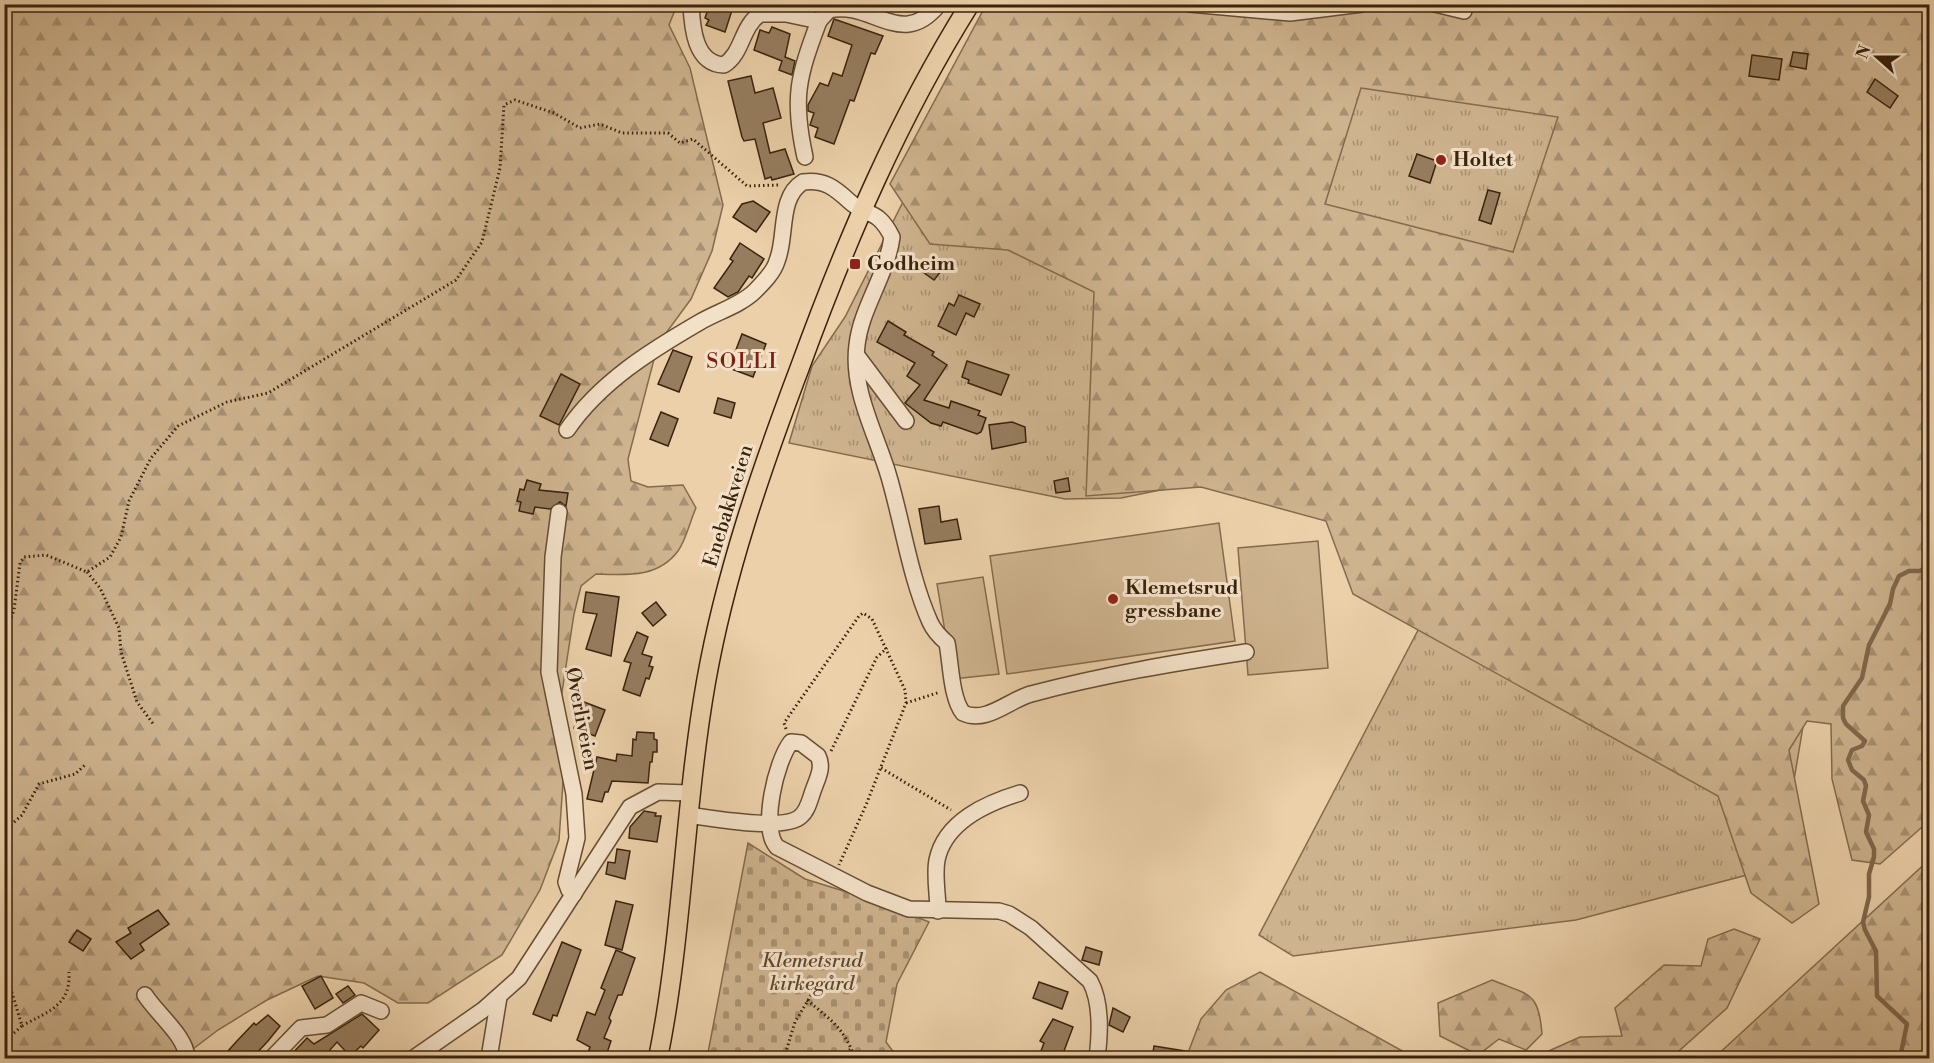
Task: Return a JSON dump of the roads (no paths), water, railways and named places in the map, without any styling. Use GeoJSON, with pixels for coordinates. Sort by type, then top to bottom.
{"type":"FeatureCollection","features":[{"type":"Feature","properties":{"kind":"main road","name":"Enebakkveien"},"geometry":{"type":"LineString","coordinates":[[658,1059],[690,793],[713,647],[747,520],[798,372],[862,208],[892,142],[970,4]]}},
{"type":"Feature","properties":{"kind":"street"},"geometry":{"type":"LineString","coordinates":[[691,4],[692,20],[704,58],[718,65],[730,61],[746,27],[760,14],[786,14],[819,21]]}},
{"type":"Feature","properties":{"kind":"street"},"geometry":{"type":"LineString","coordinates":[[805,158],[799,133],[796,93],[819,21],[829,10],[847,8],[897,24],[908,24],[928,17],[939,4]]}},
{"type":"Feature","properties":{"kind":"street"},"geometry":{"type":"LineString","coordinates":[[1190,4],[1266,13],[1342,9],[1362,4]]}},
{"type":"Feature","properties":{"kind":"street"},"geometry":{"type":"LineString","coordinates":[[1436,4],[1464,11]]}},
{"type":"Feature","properties":{"kind":"street"},"geometry":{"type":"LineString","coordinates":[[567,430],[594,397],[624,370],[662,343],[755,291],[777,261],[785,213],[792,192],[799,184],[811,181],[826,183],[842,192],[850,203],[882,220],[892,237],[886,262],[860,332],[856,370],[865,408],[884,458],[925,611],[937,635],[947,643],[954,678],[954,700],[963,713],[974,716],[1043,691],[1147,667],[1246,652]]}},
{"type":"Feature","properties":{"kind":"street"},"geometry":{"type":"LineString","coordinates":[[856,354],[906,421]]}},
{"type":"Feature","properties":{"kind":"street","name":"Øverliveien"},"geometry":{"type":"LineString","coordinates":[[559,512],[553,557],[549,672],[574,794],[577,838],[566,882],[569,890],[574,894]]}},
{"type":"Feature","properties":{"kind":"street"},"geometry":{"type":"LineString","coordinates":[[688,815],[749,824],[768,823],[795,820],[801,816],[821,770],[818,756],[801,743],[791,742],[785,751],[768,823],[771,841],[777,847],[832,876],[891,903],[924,911],[981,910],[1010,914],[1031,928],[1080,970],[1096,993],[1099,1038],[1097,1059]]}},
{"type":"Feature","properties":{"kind":"street"},"geometry":{"type":"LineString","coordinates":[[414,1059],[500,997],[528,967],[630,807],[658,792],[690,793]]}},
{"type":"Feature","properties":{"kind":"street"},"geometry":{"type":"LineString","coordinates":[[938,911],[938,860],[955,828],[972,813],[993,801],[1020,793]]}},
{"type":"Feature","properties":{"kind":"street"},"geometry":{"type":"LineString","coordinates":[[145,995],[160,1016],[182,1038],[187,1049],[187,1059]]}},
{"type":"Feature","properties":{"kind":"street"},"geometry":{"type":"LineString","coordinates":[[489,1059],[500,997]]}},
{"type":"Feature","properties":{"kind":"street"},"geometry":{"type":"LineString","coordinates":[[272,1059],[301,1028],[327,1024],[361,1003],[381,1011]]}},
{"type":"Feature","properties":{"kind":"waterway"},"geometry":{"type":"LineString","coordinates":[[1900,1058],[1907,1024],[1877,996],[1876,951],[1863,922],[1869,897],[1869,874],[1874,849],[1866,832],[1869,815],[1863,801],[1866,786],[1864,780],[1852,770],[1848,760],[1852,750],[1862,746],[1865,741],[1846,724],[1843,718],[1843,706],[1862,678],[1869,645],[1890,604],[1899,576],[1909,571],[1920,571],[1930,564]]}},
{"type":"Feature","properties":{"kind":"place","name":"Holtet"},"geometry":{"type":"Point","coordinates":[1441,160]}},
{"type":"Feature","properties":{"kind":"place","name":"Godheim"},"geometry":{"type":"Point","coordinates":[855,264]}},
{"type":"Feature","properties":{"kind":"place","name":"Klemetsrud gressbane"},"geometry":{"type":"Point","coordinates":[1113,599]}},
{"type":"Feature","properties":{"kind":"district","name":"SOLLI"},"geometry":{"type":"Point","coordinates":[742,362]}},
{"type":"Feature","properties":{"kind":"park label","name":"Klemetsrud kirkegård"},"geometry":{"type":"Point","coordinates":[812,972]}}]}
